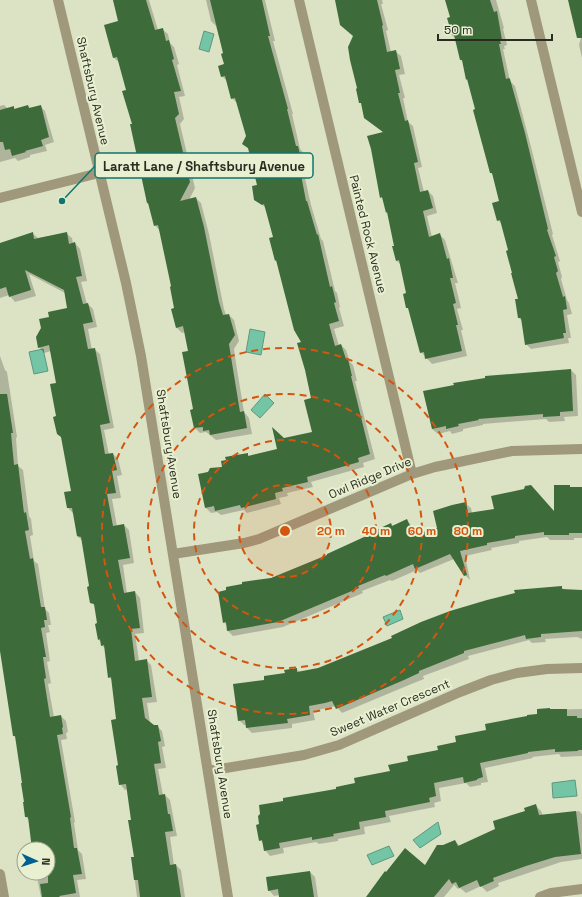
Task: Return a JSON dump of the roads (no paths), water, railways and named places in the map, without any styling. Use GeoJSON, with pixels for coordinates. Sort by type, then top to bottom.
{"type":"FeatureCollection","features":[{"type":"Feature","properties":{"kind":"street","name":"Shaftsbury Avenue"},"geometry":{"type":"LineString","coordinates":[[58,0],[126,283],[140,349],[228,897]]}},
{"type":"Feature","properties":{"kind":"street","name":"Painted Rock Avenue"},"geometry":{"type":"LineString","coordinates":[[299,0],[412,474]]}},
{"type":"Feature","properties":{"kind":"street"},"geometry":{"type":"LineString","coordinates":[[531,0],[582,212]]}},
{"type":"Feature","properties":{"kind":"street"},"geometry":{"type":"LineString","coordinates":[[0,198],[99,173]]}},
{"type":"Feature","properties":{"kind":"street","name":"Owl Ridge Drive"},"geometry":{"type":"LineString","coordinates":[[173,554],[259,539],[412,474],[435,467],[512,451],[582,449]]}},
{"type":"Feature","properties":{"kind":"street","name":"Sweet Water Crescent"},"geometry":{"type":"LineString","coordinates":[[208,771],[319,752],[339,745],[460,692],[510,674],[547,669],[582,668]]}},
{"type":"Feature","properties":{"kind":"street"},"geometry":{"type":"LineString","coordinates":[[0,874],[4,897]]}},
{"type":"Feature","properties":{"kind":"street"},"geometry":{"type":"LineString","coordinates":[[540,897],[551,893],[582,890]]}},
{"type":"Feature","properties":{"kind":"place","name":"Laratt Lane / Shaftsbury Avenue"},"geometry":{"type":"Point","coordinates":[62,201]}}]}
